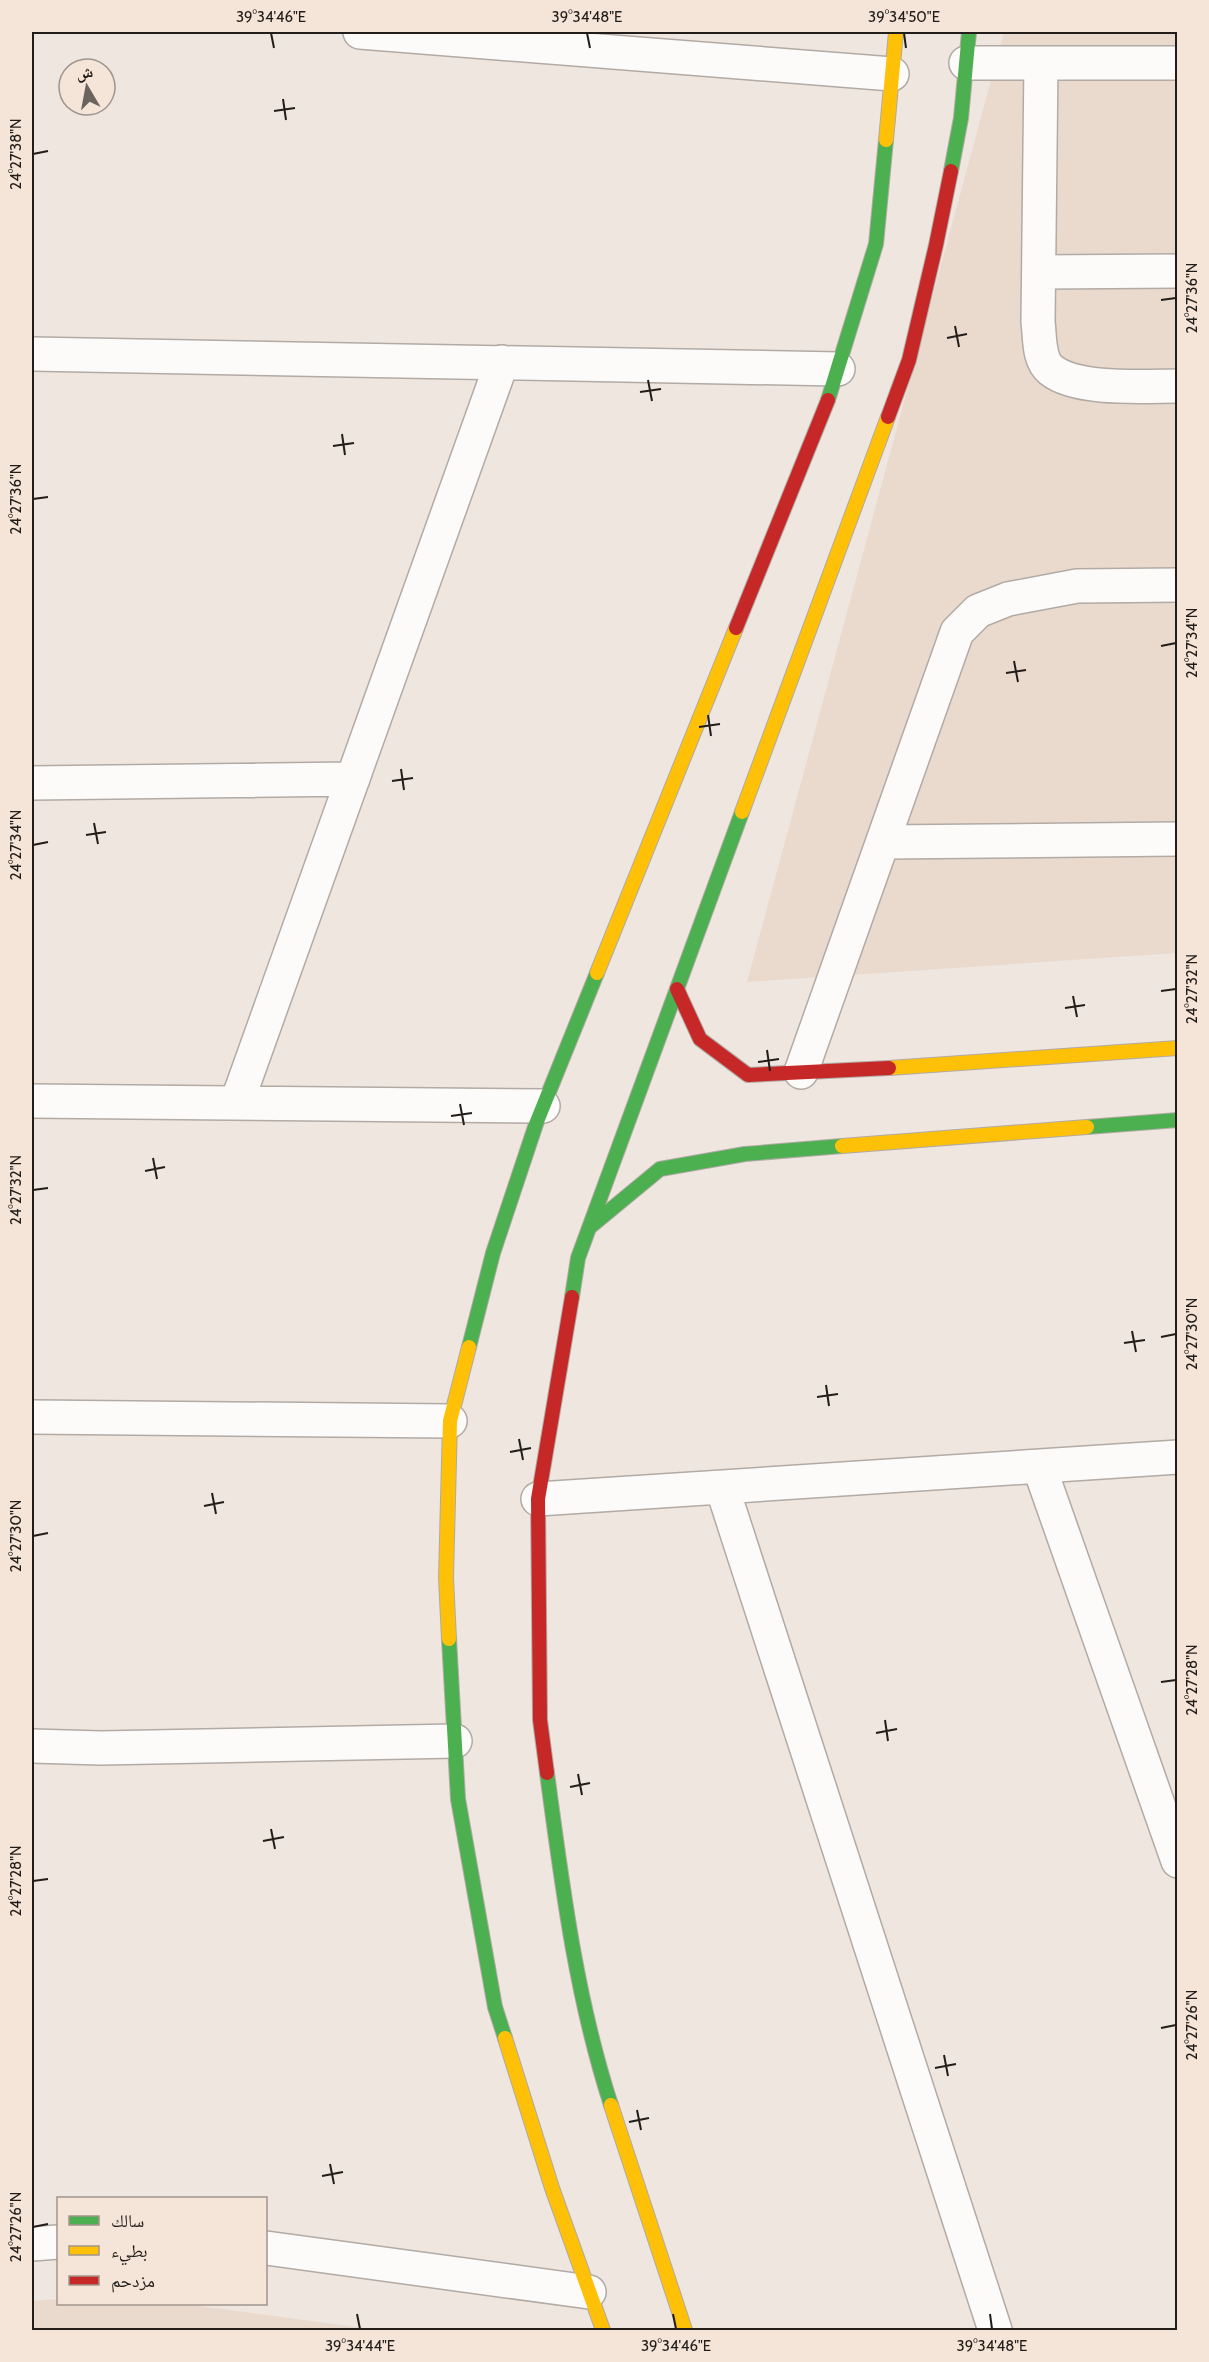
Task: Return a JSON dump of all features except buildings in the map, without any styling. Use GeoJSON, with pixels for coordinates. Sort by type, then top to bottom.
{"type":"FeatureCollection","features":[{"type":"Feature","properties":{"kind":"main road"},"geometry":{"type":"LineString","coordinates":[[603,2331],[552,2188],[495,2007],[458,1799],[446,1578],[450,1421],[493,1253],[543,1106],[838,369],[876,244],[896,32]]}},
{"type":"Feature","properties":{"kind":"main road"},"geometry":{"type":"LineString","coordinates":[[685,2331],[598,2064],[566,1920],[540,1720],[538,1498],[578,1258],[909,360],[936,245],[961,118],[967,47]]}},
{"type":"Feature","properties":{"kind":"main road"},"geometry":{"type":"LineString","coordinates":[[677,989],[700,1040],[748,1075],[942,1065],[1178,1048]]}},
{"type":"Feature","properties":{"kind":"main road"},"geometry":{"type":"LineString","coordinates":[[590,1227],[660,1168],[745,1154],[1178,1120]]}},
{"type":"Feature","properties":{"kind":"street"},"geometry":{"type":"LineString","coordinates":[[360,32],[578,40],[892,74]]}},
{"type":"Feature","properties":{"kind":"street"},"geometry":{"type":"LineString","coordinates":[[967,47],[1041,63],[1178,63]]}},
{"type":"Feature","properties":{"kind":"street"},"geometry":{"type":"LineString","coordinates":[[1041,63],[1038,322],[1042,356],[1050,370],[1072,380],[1115,387],[1178,386]]}},
{"type":"Feature","properties":{"kind":"street"},"geometry":{"type":"LineString","coordinates":[[1039,272],[1178,271]]}},
{"type":"Feature","properties":{"kind":"street"},"geometry":{"type":"LineString","coordinates":[[32,354],[838,369]]}},
{"type":"Feature","properties":{"kind":"street"},"geometry":{"type":"LineString","coordinates":[[237,1102],[502,362]]}},
{"type":"Feature","properties":{"kind":"street"},"geometry":{"type":"LineString","coordinates":[[801,1072],[957,632],[978,611],[1008,599],[1077,586],[1178,585]]}},
{"type":"Feature","properties":{"kind":"street"},"geometry":{"type":"LineString","coordinates":[[32,783],[353,778]]}},
{"type":"Feature","properties":{"kind":"street"},"geometry":{"type":"LineString","coordinates":[[883,842],[1178,839]]}},
{"type":"Feature","properties":{"kind":"street"},"geometry":{"type":"LineString","coordinates":[[32,1101],[543,1106]]}},
{"type":"Feature","properties":{"kind":"street"},"geometry":{"type":"LineString","coordinates":[[32,1417],[450,1421]]}},
{"type":"Feature","properties":{"kind":"street"},"geometry":{"type":"LineString","coordinates":[[538,1498],[1178,1457]]}},
{"type":"Feature","properties":{"kind":"street"},"geometry":{"type":"LineString","coordinates":[[1039,1466],[1178,1861]]}},
{"type":"Feature","properties":{"kind":"street"},"geometry":{"type":"LineString","coordinates":[[722,1487],[995,2331]]}},
{"type":"Feature","properties":{"kind":"street"},"geometry":{"type":"LineString","coordinates":[[32,1746],[101,1748],[455,1741]]}},
{"type":"Feature","properties":{"kind":"street"},"geometry":{"type":"LineString","coordinates":[[32,2244],[57,2242]]}},
{"type":"Feature","properties":{"kind":"street"},"geometry":{"type":"LineString","coordinates":[[267,2248],[589,2292]]}},
{"type":"Feature","properties":{"kind":"shaded area"},"geometry":{"type":"Polygon","coordinates":[[[1004,32],[1177,32],[1177,953],[747,982],[1004,32]]]}},
{"type":"Feature","properties":{"kind":"shaded area"},"geometry":{"type":"Polygon","coordinates":[[[57,2299],[57,2305],[192,2305],[378,2330],[32,2330],[32,2301],[57,2299]]]}},
{"type":"Feature","properties":{"kind":"traffic: fast"},"geometry":{"type":"LineString","coordinates":[[951,171],[961,118],[969,32]]}},
{"type":"Feature","properties":{"kind":"traffic: fast"},"geometry":{"type":"LineString","coordinates":[[828,400],[876,244],[886,140]]}},
{"type":"Feature","properties":{"kind":"traffic: fast"},"geometry":{"type":"LineString","coordinates":[[572,1297],[578,1258],[742,812]]}},
{"type":"Feature","properties":{"kind":"traffic: fast"},"geometry":{"type":"LineString","coordinates":[[469,1347],[493,1253],[536,1124],[597,973]]}},
{"type":"Feature","properties":{"kind":"traffic: fast"},"geometry":{"type":"LineString","coordinates":[[1087,1127],[1178,1120]]}},
{"type":"Feature","properties":{"kind":"traffic: fast"},"geometry":{"type":"LineString","coordinates":[[591,1226],[660,1169],[745,1154],[842,1146]]}},
{"type":"Feature","properties":{"kind":"traffic: fast"},"geometry":{"type":"LineString","coordinates":[[449,1639],[458,1799],[495,2007],[505,2038]]}},
{"type":"Feature","properties":{"kind":"traffic: fast"},"geometry":{"type":"LineString","coordinates":[[547,1773],[579,1982],[611,2105]]}},
{"type":"Feature","properties":{"kind":"traffic: slow"},"geometry":{"type":"LineString","coordinates":[[886,140],[896,32]]}},
{"type":"Feature","properties":{"kind":"traffic: slow"},"geometry":{"type":"LineString","coordinates":[[742,812],[888,417]]}},
{"type":"Feature","properties":{"kind":"traffic: slow"},"geometry":{"type":"LineString","coordinates":[[597,973],[736,628]]}},
{"type":"Feature","properties":{"kind":"traffic: slow"},"geometry":{"type":"LineString","coordinates":[[889,1068],[1178,1048]]}},
{"type":"Feature","properties":{"kind":"traffic: slow"},"geometry":{"type":"LineString","coordinates":[[842,1146],[1087,1127]]}},
{"type":"Feature","properties":{"kind":"traffic: slow"},"geometry":{"type":"LineString","coordinates":[[449,1639],[446,1578],[450,1421],[469,1347]]}},
{"type":"Feature","properties":{"kind":"traffic: slow"},"geometry":{"type":"LineString","coordinates":[[505,2038],[552,2188],[603,2330]]}},
{"type":"Feature","properties":{"kind":"traffic: slow"},"geometry":{"type":"LineString","coordinates":[[611,2105],[685,2330]]}},
{"type":"Feature","properties":{"kind":"traffic: jam"},"geometry":{"type":"LineString","coordinates":[[888,417],[909,360],[951,171]]}},
{"type":"Feature","properties":{"kind":"traffic: jam"},"geometry":{"type":"LineString","coordinates":[[736,628],[828,400]]}},
{"type":"Feature","properties":{"kind":"traffic: jam"},"geometry":{"type":"LineString","coordinates":[[677,989],[700,1039],[748,1075],[889,1068]]}},
{"type":"Feature","properties":{"kind":"traffic: jam"},"geometry":{"type":"LineString","coordinates":[[547,1773],[540,1720],[538,1499],[572,1297]]}}]}
